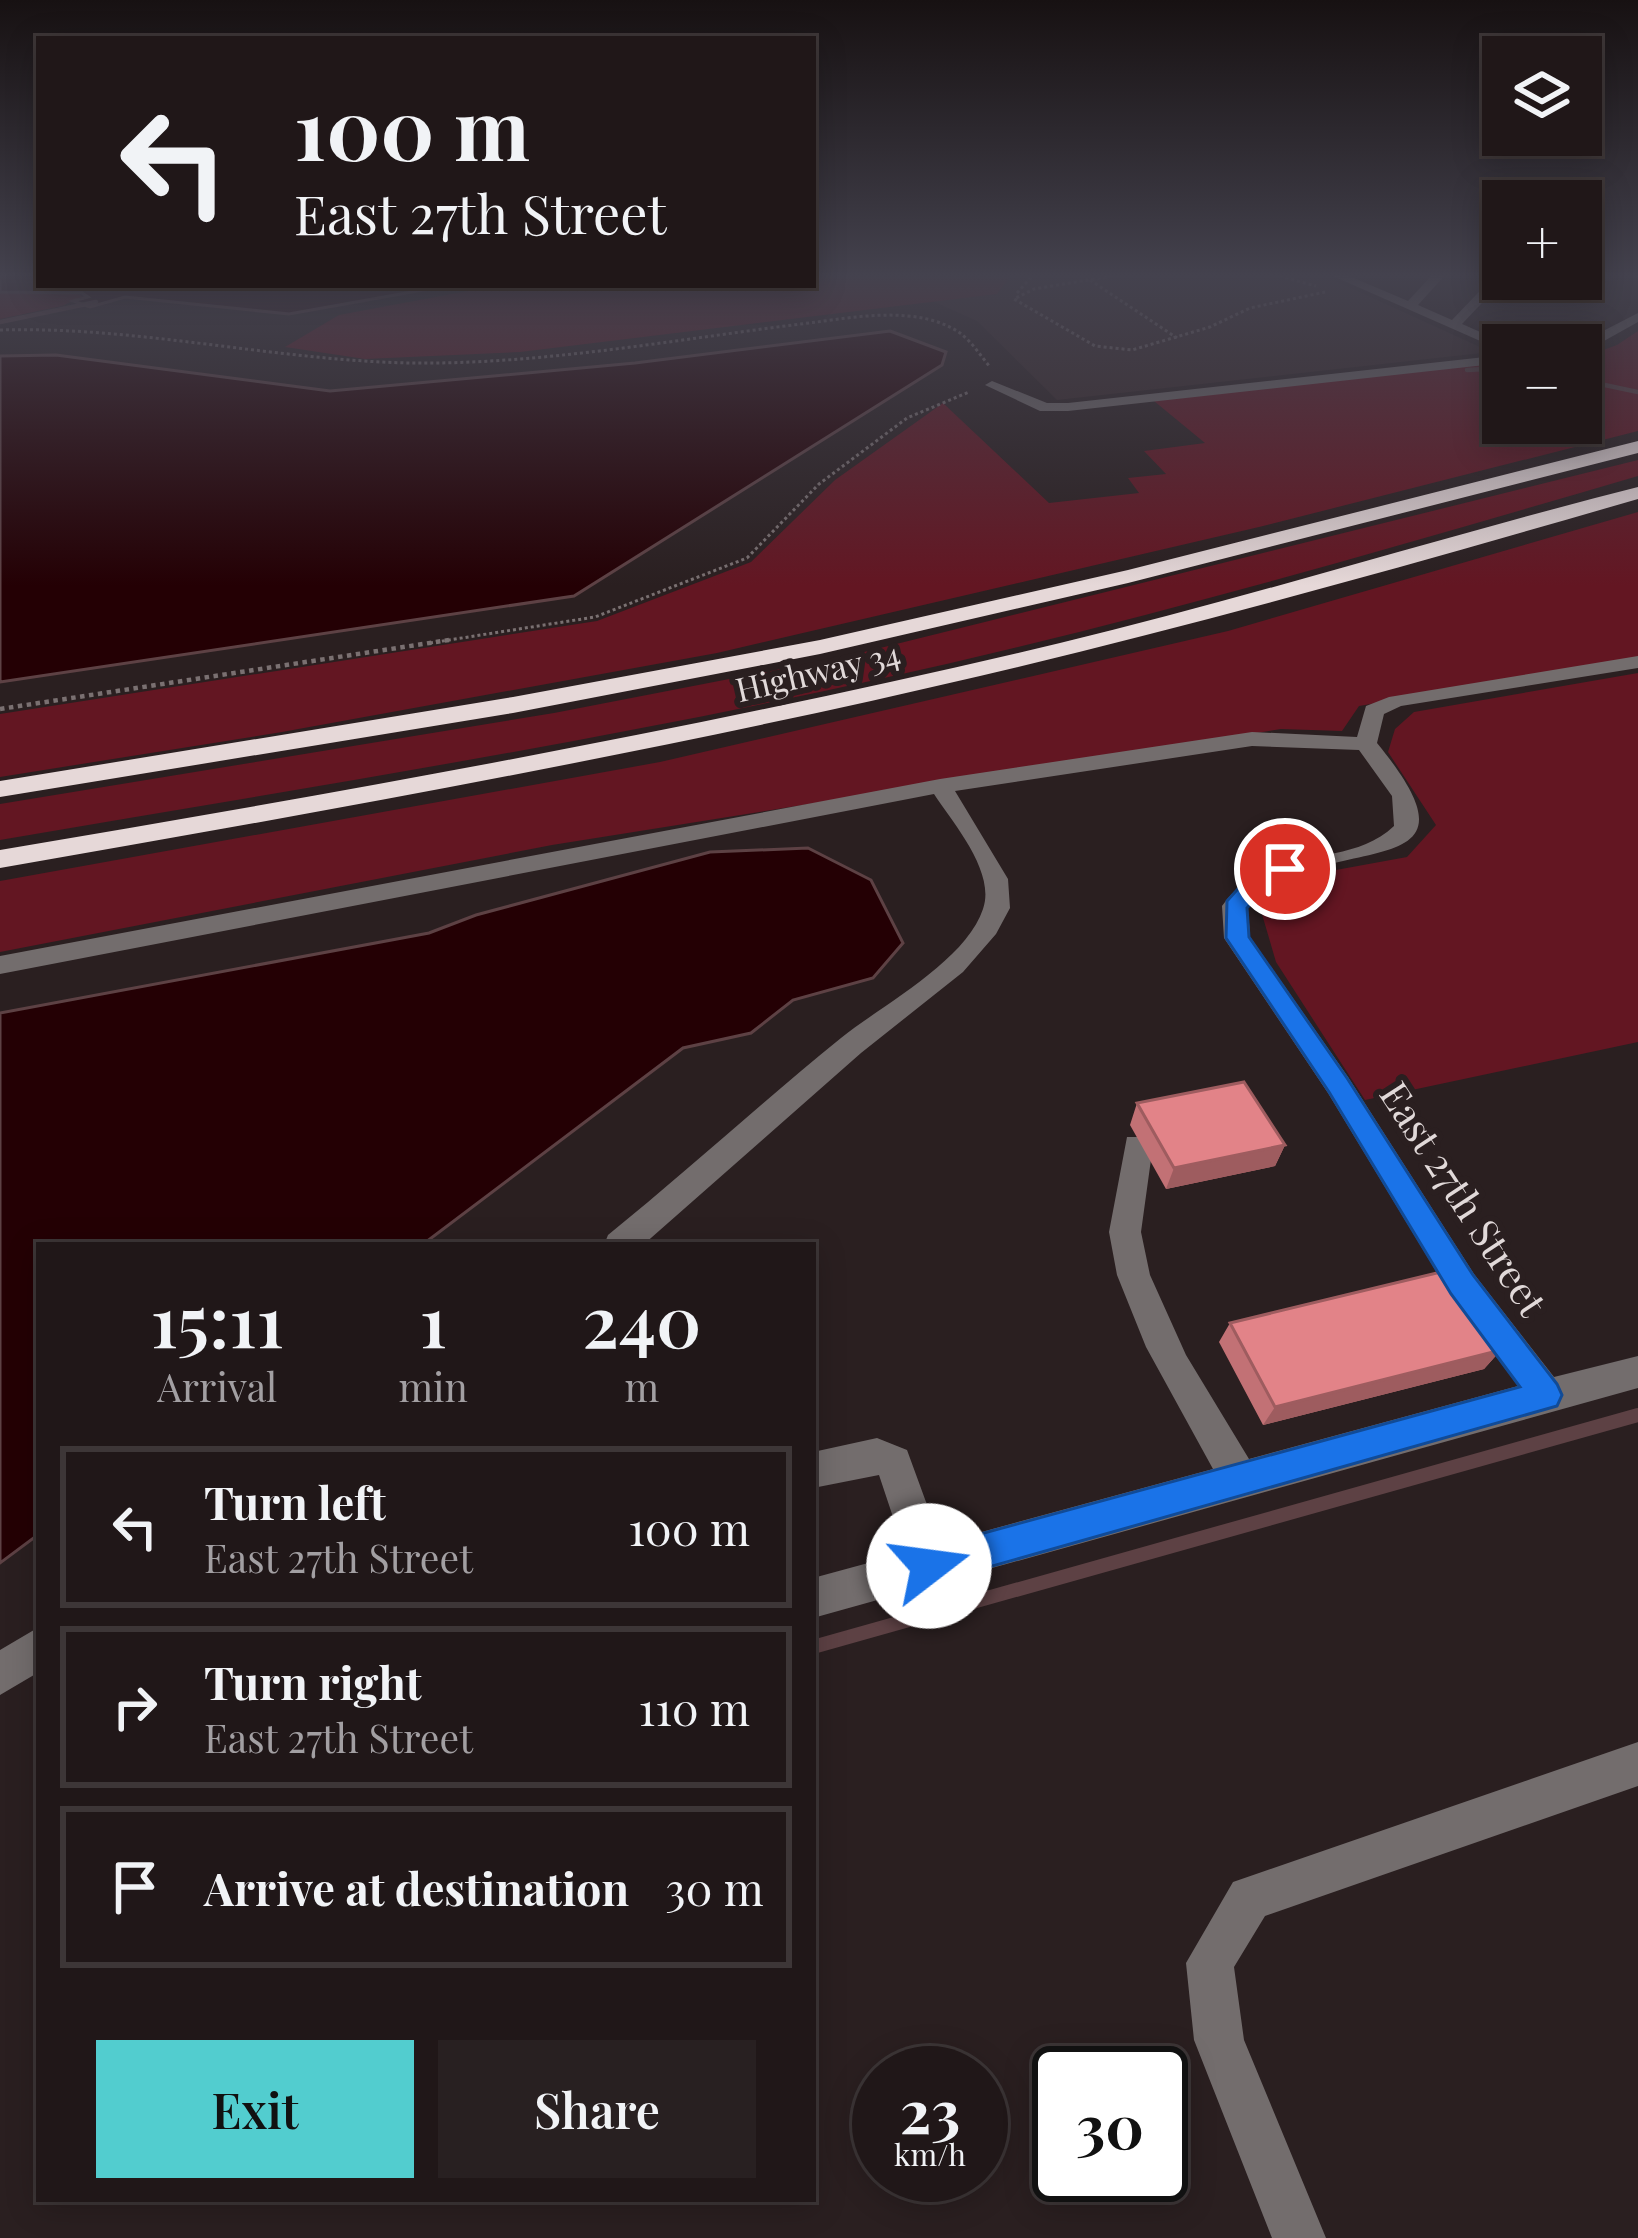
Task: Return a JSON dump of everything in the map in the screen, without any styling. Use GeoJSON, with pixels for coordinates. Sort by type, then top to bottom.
{"type":"FeatureCollection","features":[{"type":"Feature","properties":{"kind":"highway","name":"Highway 34"},"geometry":{"type":"LineString","coordinates":[[0,789],[441,718],[822,646],[1070,591],[1638,447]]}},
{"type":"Feature","properties":{"kind":"highway","name":"Highway 34"},"geometry":{"type":"LineString","coordinates":[[0,859],[310,806],[783,714],[1193,615],[1638,493]]}},
{"type":"Feature","properties":{"kind":"street"},"geometry":{"type":"LineString","coordinates":[[992,385],[1046,408],[1336,377]]}},
{"type":"Feature","properties":{"kind":"street"},"geometry":{"type":"LineString","coordinates":[[0,964],[940,786],[1252,739],[1366,744],[1374,711],[1396,701],[1638,662]]}},
{"type":"Feature","properties":{"kind":"street","name":"East 27th Street"},"geometry":{"type":"LineString","coordinates":[[1366,744],[1399,787],[1409,817],[1405,831],[1388,845],[1285,869],[1253,886],[1235,906],[1238,938],[1338,1085],[1462,1284],[1546,1395]]}},
{"type":"Feature","properties":{"kind":"street"},"geometry":{"type":"LineString","coordinates":[[624,1242],[924,990],[979,938],[998,908],[999,884],[940,786]]}},
{"type":"Feature","properties":{"kind":"street"},"geometry":{"type":"LineString","coordinates":[[1138,1145],[1141,1166],[1124,1221],[1130,1262],[1168,1351],[1240,1480]]}},
{"type":"Feature","properties":{"kind":"street"},"geometry":{"type":"LineString","coordinates":[[816,1597],[1638,1372]]}},
{"type":"Feature","properties":{"kind":"street"},"geometry":{"type":"LineString","coordinates":[[816,1469],[877,1456],[894,1463],[929,1566]]}},
{"type":"Feature","properties":{"kind":"street"},"geometry":{"type":"LineString","coordinates":[[0,1674],[36,1650]]}},
{"type":"Feature","properties":{"kind":"street"},"geometry":{"type":"LineString","coordinates":[[1299,2238],[1219,2040],[1210,1963],[1249,1898],[1638,1764]]}},
{"type":"Feature","properties":{"kind":"path"},"geometry":{"type":"LineString","coordinates":[[0,710],[595,617],[747,558],[819,484],[907,418],[937,402],[992,385],[993,377]]}},
{"type":"Feature","properties":{"kind":"shaded area"},"geometry":{"type":"Polygon","coordinates":[[[0,377],[227,377],[330,391],[478,377],[922,377],[574,596],[0,682],[0,377]]]}},
{"type":"Feature","properties":{"kind":"shaded area"},"geometry":{"type":"Polygon","coordinates":[[[1034,377],[1261,377],[1057,400],[1034,377]]]}},
{"type":"Feature","properties":{"kind":"shaded area"},"geometry":{"type":"Polygon","coordinates":[[[1362,377],[1482,377],[1482,444],[1587,444],[1259,527],[717,653],[282,732],[0,777],[0,714],[597,621],[751,562],[835,480],[943,403],[1049,503],[1139,493],[1128,478],[1166,474],[1144,451],[1205,443],[1154,401],[1362,377]]]}},
{"type":"Feature","properties":{"kind":"shaded area"},"geometry":{"type":"Polygon","coordinates":[[[1602,377],[1638,377],[1638,390],[1602,383],[1602,377]]]}},
{"type":"Feature","properties":{"kind":"shaded area"},"geometry":{"type":"Polygon","coordinates":[[[1602,386],[1638,393],[1638,431],[1602,440],[1602,386]]]}},
{"type":"Feature","properties":{"kind":"shaded area"},"geometry":{"type":"Polygon","coordinates":[[[1638,460],[1638,476],[1258,585],[971,658],[548,746],[0,840],[0,804],[554,713],[848,656],[1638,460]]]}},
{"type":"Feature","properties":{"kind":"shaded area"},"geometry":{"type":"Polygon","coordinates":[[[1638,512],[1638,658],[1359,706],[1342,731],[1281,729],[552,845],[0,952],[0,881],[660,762],[1228,631],[1638,512]]]}},
{"type":"Feature","properties":{"kind":"shaded area"},"geometry":{"type":"Polygon","coordinates":[[[1638,673],[1638,1042],[1365,1100],[1276,962],[1259,904],[1314,874],[1407,857],[1436,825],[1388,752],[1395,729],[1414,712],[1638,673]]]}},
{"type":"Feature","properties":{"kind":"shaded area"},"geometry":{"type":"Polygon","coordinates":[[[808,848],[871,880],[903,943],[873,978],[793,1000],[751,1033],[683,1048],[426,1242],[36,1242],[36,1536],[0,1563],[0,1013],[429,933],[476,915],[710,852],[808,848]]]}},
{"type":"Feature","properties":{"kind":"building"},"geometry":{"type":"Polygon","coordinates":[[[1244,1082],[1285,1145],[1174,1168],[1137,1103],[1244,1082]]]}},
{"type":"Feature","properties":{"kind":"building"},"geometry":{"type":"Polygon","coordinates":[[[1445,1271],[1501,1350],[1275,1407],[1230,1323],[1445,1271]]]}},
{"type":"Feature","properties":{"kind":"waterway"},"geometry":{"type":"LineString","coordinates":[[1602,384],[1638,392]]}},
{"type":"Feature","properties":{"kind":"waterway"},"geometry":{"type":"LineString","coordinates":[[816,1646],[1638,1415]]}},
{"type":"Feature","properties":{"kind":"route"},"geometry":{"type":"LineString","coordinates":[[929,1566],[1546,1395],[1462,1284],[1338,1085],[1238,938],[1235,906],[1253,886],[1285,869]]}}]}
